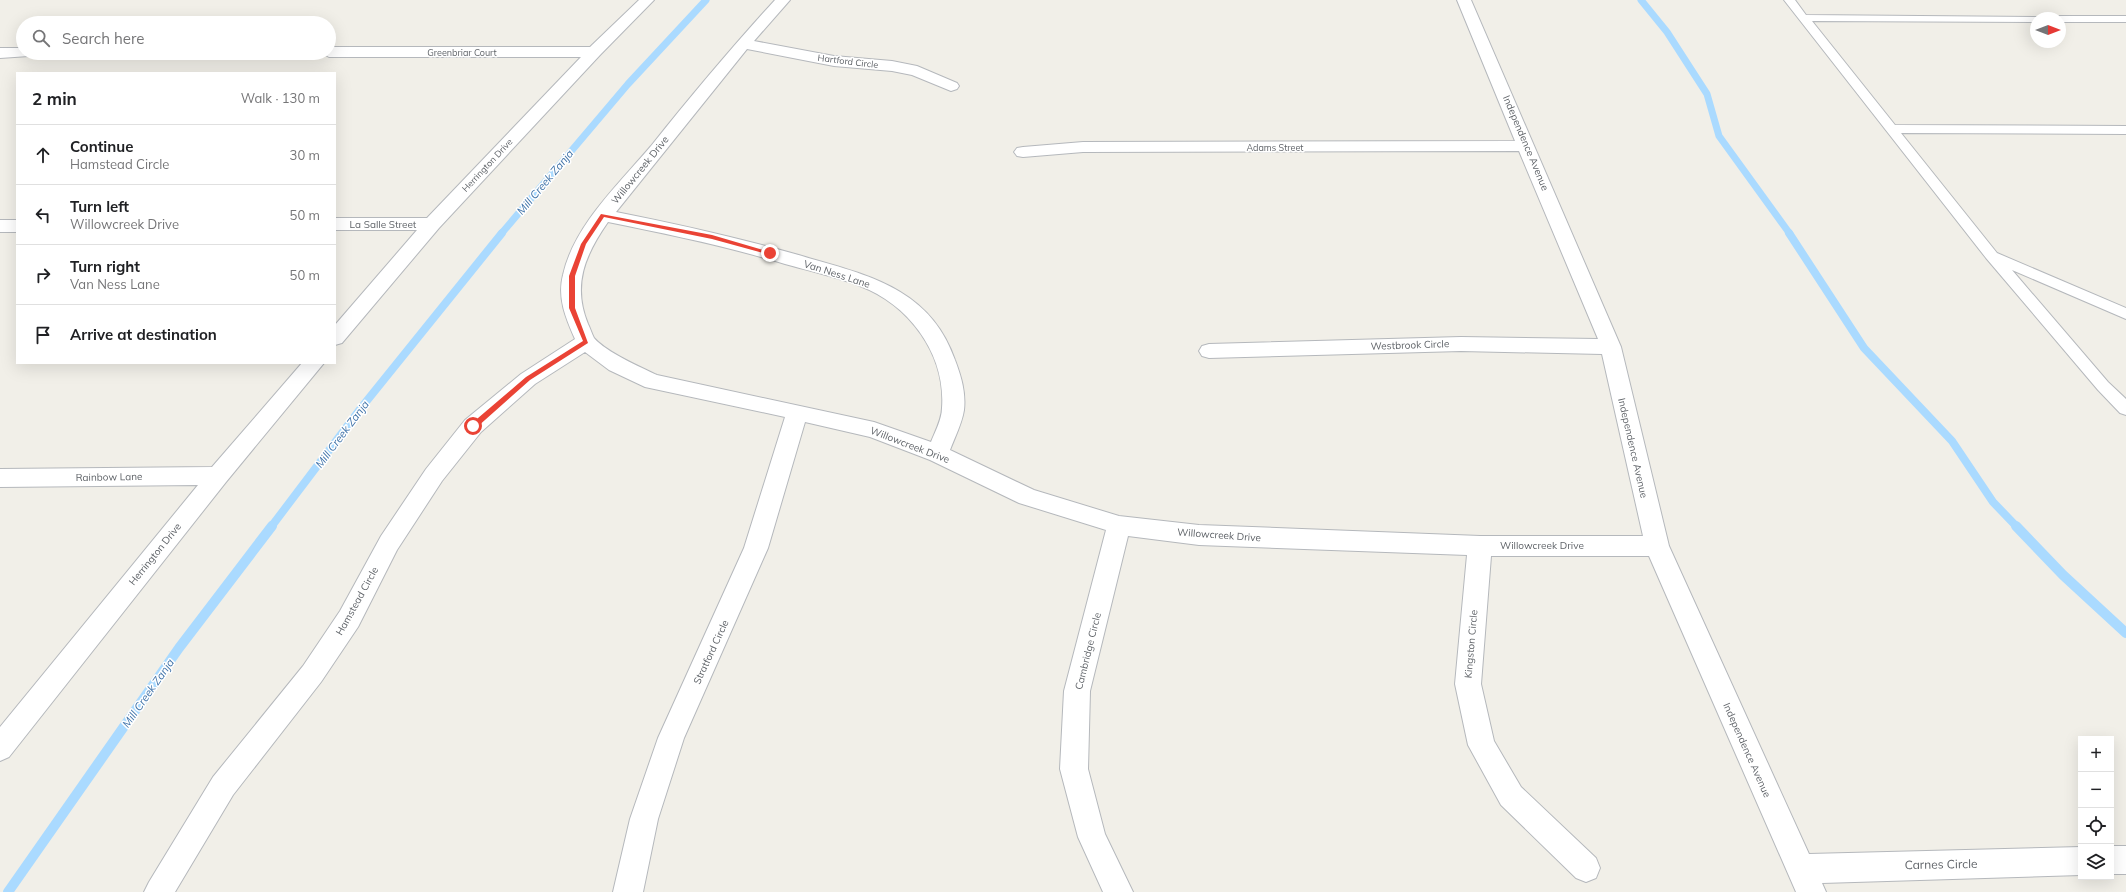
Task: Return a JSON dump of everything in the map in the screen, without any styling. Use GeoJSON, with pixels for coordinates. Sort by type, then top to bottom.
{"type":"FeatureCollection","features":[{"type":"Feature","properties":{"kind":"street","name":"Herrington Drive"},"geometry":{"type":"LineString","coordinates":[[336,337],[432,224],[594,52],[647,0]]}},
{"type":"Feature","properties":{"kind":"street","name":"Willowcreek Drive"},"geometry":{"type":"LineString","coordinates":[[783,0],[743,44],[602,215],[583,244],[572,276],[572,308],[586,342],[616,364],[652,382],[797,412],[874,430],[938,454],[1027,497],[1120,525],[1199,535],[1480,546],[1657,546]]}},
{"type":"Feature","properties":{"kind":"street","name":"Independence Avenue"},"geometry":{"type":"LineString","coordinates":[[1464,0],[1611,347],[1657,546],[1806,880]]}},
{"type":"Feature","properties":{"kind":"street","name":"Hartford Circle"},"geometry":{"type":"LineString","coordinates":[[743,44],[834,61],[892,66],[917,71],[952,86]]}},
{"type":"Feature","properties":{"kind":"street","name":"Greenbriar Court"},"geometry":{"type":"LineString","coordinates":[[336,52],[594,52]]}},
{"type":"Feature","properties":{"kind":"street"},"geometry":{"type":"LineString","coordinates":[[0,53],[16,53]]}},
{"type":"Feature","properties":{"kind":"street","name":"Adams Street"},"geometry":{"type":"LineString","coordinates":[[1023,152],[1084,147],[1527,146]]}},
{"type":"Feature","properties":{"kind":"street","name":"Van Ness Lane"},"geometry":{"type":"LineString","coordinates":[[602,215],[712,237],[763,251],[868,282],[903,302],[926,325],[942,351],[953,383],[953,410],[938,454]]}},
{"type":"Feature","properties":{"kind":"street","name":"La Salle Street"},"geometry":{"type":"LineString","coordinates":[[336,224],[432,224]]}},
{"type":"Feature","properties":{"kind":"street"},"geometry":{"type":"LineString","coordinates":[[0,226],[16,226]]}},
{"type":"Feature","properties":{"kind":"street","name":"Hamstead Circle"},"geometry":{"type":"LineString","coordinates":[[159,892],[222,786],[312,674],[349,619],[389,542],[434,475],[473,426],[528,379],[586,342]]}},
{"type":"Feature","properties":{"kind":"street","name":"Westbrook Circle"},"geometry":{"type":"LineString","coordinates":[[1209,351],[1461,344],[1611,347]]}},
{"type":"Feature","properties":{"kind":"street","name":"Herrington Drive"},"geometry":{"type":"LineString","coordinates":[[0,748],[218,476],[313,364]]}},
{"type":"Feature","properties":{"kind":"street","name":"Stratford Circle"},"geometry":{"type":"LineString","coordinates":[[628,892],[644,819],[671,738],[724,623],[756,548],[797,412]]}},
{"type":"Feature","properties":{"kind":"street","name":"Rainbow Lane"},"geometry":{"type":"LineString","coordinates":[[0,478],[218,476]]}},
{"type":"Feature","properties":{"kind":"street","name":"Cambridge Circle"},"geometry":{"type":"LineString","coordinates":[[1118,892],[1092,836],[1074,769],[1077,691],[1120,525]]}},
{"type":"Feature","properties":{"kind":"street","name":"Kingston Circle"},"geometry":{"type":"LineString","coordinates":[[1480,546],[1468,684],[1481,745],[1511,796],[1586,868]]}},
{"type":"Feature","properties":{"kind":"street"},"geometry":{"type":"LineString","coordinates":[[2114,860],[2126,860]]}},
{"type":"Feature","properties":{"kind":"street","name":"Carnes Circle"},"geometry":{"type":"LineString","coordinates":[[1806,880],[2078,861]]}},
{"type":"Feature","properties":{"kind":"lane"},"geometry":{"type":"LineString","coordinates":[[1789,0],[1991,255],[2103,386],[2126,410]]}},
{"type":"Feature","properties":{"kind":"lane"},"geometry":{"type":"LineString","coordinates":[[1803,18],[2030,19]]}},
{"type":"Feature","properties":{"kind":"lane"},"geometry":{"type":"LineString","coordinates":[[2066,19],[2126,19]]}},
{"type":"Feature","properties":{"kind":"lane"},"geometry":{"type":"LineString","coordinates":[[1890,129],[2126,130]]}},
{"type":"Feature","properties":{"kind":"lane"},"geometry":{"type":"LineString","coordinates":[[1991,255],[2126,314]]}},
{"type":"Feature","properties":{"kind":"waterway","name":"Mill Creek Zanja"},"geometry":{"type":"LineString","coordinates":[[501,234],[628,84],[706,0]]}},
{"type":"Feature","properties":{"kind":"waterway"},"geometry":{"type":"LineString","coordinates":[[1641,0],[1667,32],[1707,94],[1719,136],[1790,234]]}},
{"type":"Feature","properties":{"kind":"waterway","name":"Mill Creek Zanja"},"geometry":{"type":"LineString","coordinates":[[271,527],[361,408],[502,233]]}},
{"type":"Feature","properties":{"kind":"waterway"},"geometry":{"type":"LineString","coordinates":[[1789,233],[1864,348],[1952,441],[1993,502],[2017,527]]}},
{"type":"Feature","properties":{"kind":"waterway","name":"Mill Creek Zanja"},"geometry":{"type":"LineString","coordinates":[[8,892],[179,648],[272,526]]}},
{"type":"Feature","properties":{"kind":"waterway"},"geometry":{"type":"LineString","coordinates":[[2016,526],[2063,575],[2126,633]]}},
{"type":"Feature","properties":{"kind":"route"},"geometry":{"type":"LineString","coordinates":[[473,426],[528,379],[586,342],[572,308],[572,276],[583,244],[602,215],[712,237],[770,253]]}}]}
